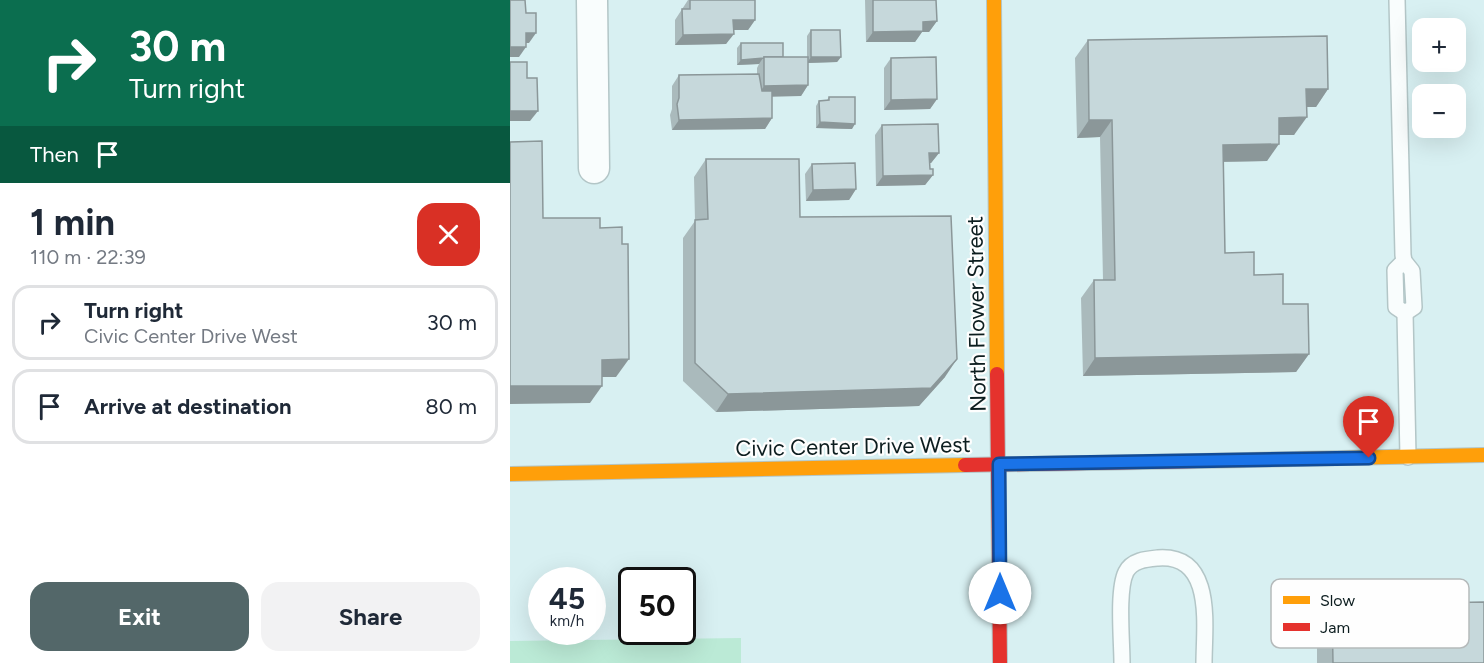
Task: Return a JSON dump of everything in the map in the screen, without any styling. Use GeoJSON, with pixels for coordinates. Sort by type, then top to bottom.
{"type":"FeatureCollection","features":[{"type":"Feature","properties":{"kind":"main road","name":"North Flower Street"},"geometry":{"type":"LineString","coordinates":[[994,0],[1000,663]]}},
{"type":"Feature","properties":{"kind":"main road","name":"Civic Center Drive West"},"geometry":{"type":"LineString","coordinates":[[510,474],[1484,455]]}},
{"type":"Feature","properties":{"kind":"street"},"geometry":{"type":"LineString","coordinates":[[592,0],[594,168]]}},
{"type":"Feature","properties":{"kind":"lane"},"geometry":{"type":"LineString","coordinates":[[1397,0],[1404,261],[1395,270],[1396,307],[1405,313],[1408,457]]}},
{"type":"Feature","properties":{"kind":"lane"},"geometry":{"type":"LineString","coordinates":[[1122,663],[1122,584],[1127,569],[1139,561],[1170,557],[1186,564],[1198,578],[1203,592],[1204,663]]}},
{"type":"Feature","properties":{"kind":"green space"},"geometry":{"type":"Polygon","coordinates":[[[741,638],[741,663],[510,663],[510,641],[528,641],[528,645],[606,645],[606,640],[618,640],[618,645],[696,645],[696,639],[741,638]]]}},
{"type":"Feature","properties":{"kind":"building"},"geometry":{"type":"Polygon","coordinates":[[[510,0],[525,0],[526,13],[536,13],[536,33],[526,33],[526,47],[510,47],[510,0]]]}},
{"type":"Feature","properties":{"kind":"building"},"geometry":{"type":"Polygon","coordinates":[[[690,0],[755,0],[755,20],[733,20],[734,34],[683,35],[682,9],[690,9],[690,0]]]}},
{"type":"Feature","properties":{"kind":"building"},"geometry":{"type":"Polygon","coordinates":[[[873,0],[936,0],[937,21],[923,22],[923,31],[873,32],[873,0]]]}},
{"type":"Feature","properties":{"kind":"building"},"geometry":{"type":"Polygon","coordinates":[[[811,30],[840,30],[841,57],[811,57],[811,30]]]}},
{"type":"Feature","properties":{"kind":"building"},"geometry":{"type":"Polygon","coordinates":[[[1327,36],[1328,89],[1306,89],[1307,117],[1279,118],[1279,144],[1223,145],[1225,253],[1254,252],[1254,275],[1283,274],[1283,304],[1308,304],[1309,354],[1095,358],[1094,280],[1115,280],[1112,120],[1089,120],[1088,40],[1327,36]]]}},
{"type":"Feature","properties":{"kind":"building"},"geometry":{"type":"Polygon","coordinates":[[[741,43],[783,43],[783,57],[741,60],[741,43]]]}},
{"type":"Feature","properties":{"kind":"building"},"geometry":{"type":"Polygon","coordinates":[[[764,57],[808,57],[808,85],[764,86],[764,57]]]}},
{"type":"Feature","properties":{"kind":"building"},"geometry":{"type":"Polygon","coordinates":[[[936,57],[937,99],[891,100],[891,58],[936,57]]]}},
{"type":"Feature","properties":{"kind":"building"},"geometry":{"type":"Polygon","coordinates":[[[510,62],[527,62],[527,78],[537,78],[538,111],[510,111],[510,62]]]}},
{"type":"Feature","properties":{"kind":"building"},"geometry":{"type":"Polygon","coordinates":[[[759,74],[762,91],[772,91],[772,118],[679,120],[677,104],[679,75],[759,74]]]}},
{"type":"Feature","properties":{"kind":"building"},"geometry":{"type":"Polygon","coordinates":[[[829,97],[855,97],[855,124],[820,122],[819,101],[829,100],[829,97]]]}},
{"type":"Feature","properties":{"kind":"building"},"geometry":{"type":"Polygon","coordinates":[[[938,124],[939,153],[929,153],[930,169],[933,169],[933,175],[883,176],[882,125],[938,124]]]}},
{"type":"Feature","properties":{"kind":"building"},"geometry":{"type":"Polygon","coordinates":[[[542,141],[543,218],[600,218],[600,228],[622,227],[622,244],[628,244],[629,359],[602,360],[602,386],[510,386],[510,142],[542,141]]]}},
{"type":"Feature","properties":{"kind":"building"},"geometry":{"type":"Polygon","coordinates":[[[706,159],[799,159],[800,217],[951,216],[957,359],[931,388],[728,394],[695,363],[695,220],[708,219],[706,159]]]}},
{"type":"Feature","properties":{"kind":"building"},"geometry":{"type":"Polygon","coordinates":[[[855,163],[856,189],[813,190],[812,164],[855,163]]]}},
{"type":"Feature","properties":{"kind":"building"},"geometry":{"type":"Polygon","coordinates":[[[1469,602],[1484,602],[1484,663],[1333,663],[1333,648],[1469,648],[1469,602]]]}},
{"type":"Feature","properties":{"kind":"traffic: slow"},"geometry":{"type":"LineString","coordinates":[[994,0],[997,374]]}},
{"type":"Feature","properties":{"kind":"traffic: slow"},"geometry":{"type":"LineString","coordinates":[[1199,461],[1484,455]]}},
{"type":"Feature","properties":{"kind":"traffic: slow"},"geometry":{"type":"LineString","coordinates":[[510,474],[965,465]]}},
{"type":"Feature","properties":{"kind":"traffic: jam"},"geometry":{"type":"LineString","coordinates":[[997,374],[1000,663]]}},
{"type":"Feature","properties":{"kind":"traffic: jam"},"geometry":{"type":"LineString","coordinates":[[965,465],[1199,461]]}},
{"type":"Feature","properties":{"kind":"route"},"geometry":{"type":"LineString","coordinates":[[1000,593],[999,464],[1369,458]]}}]}
